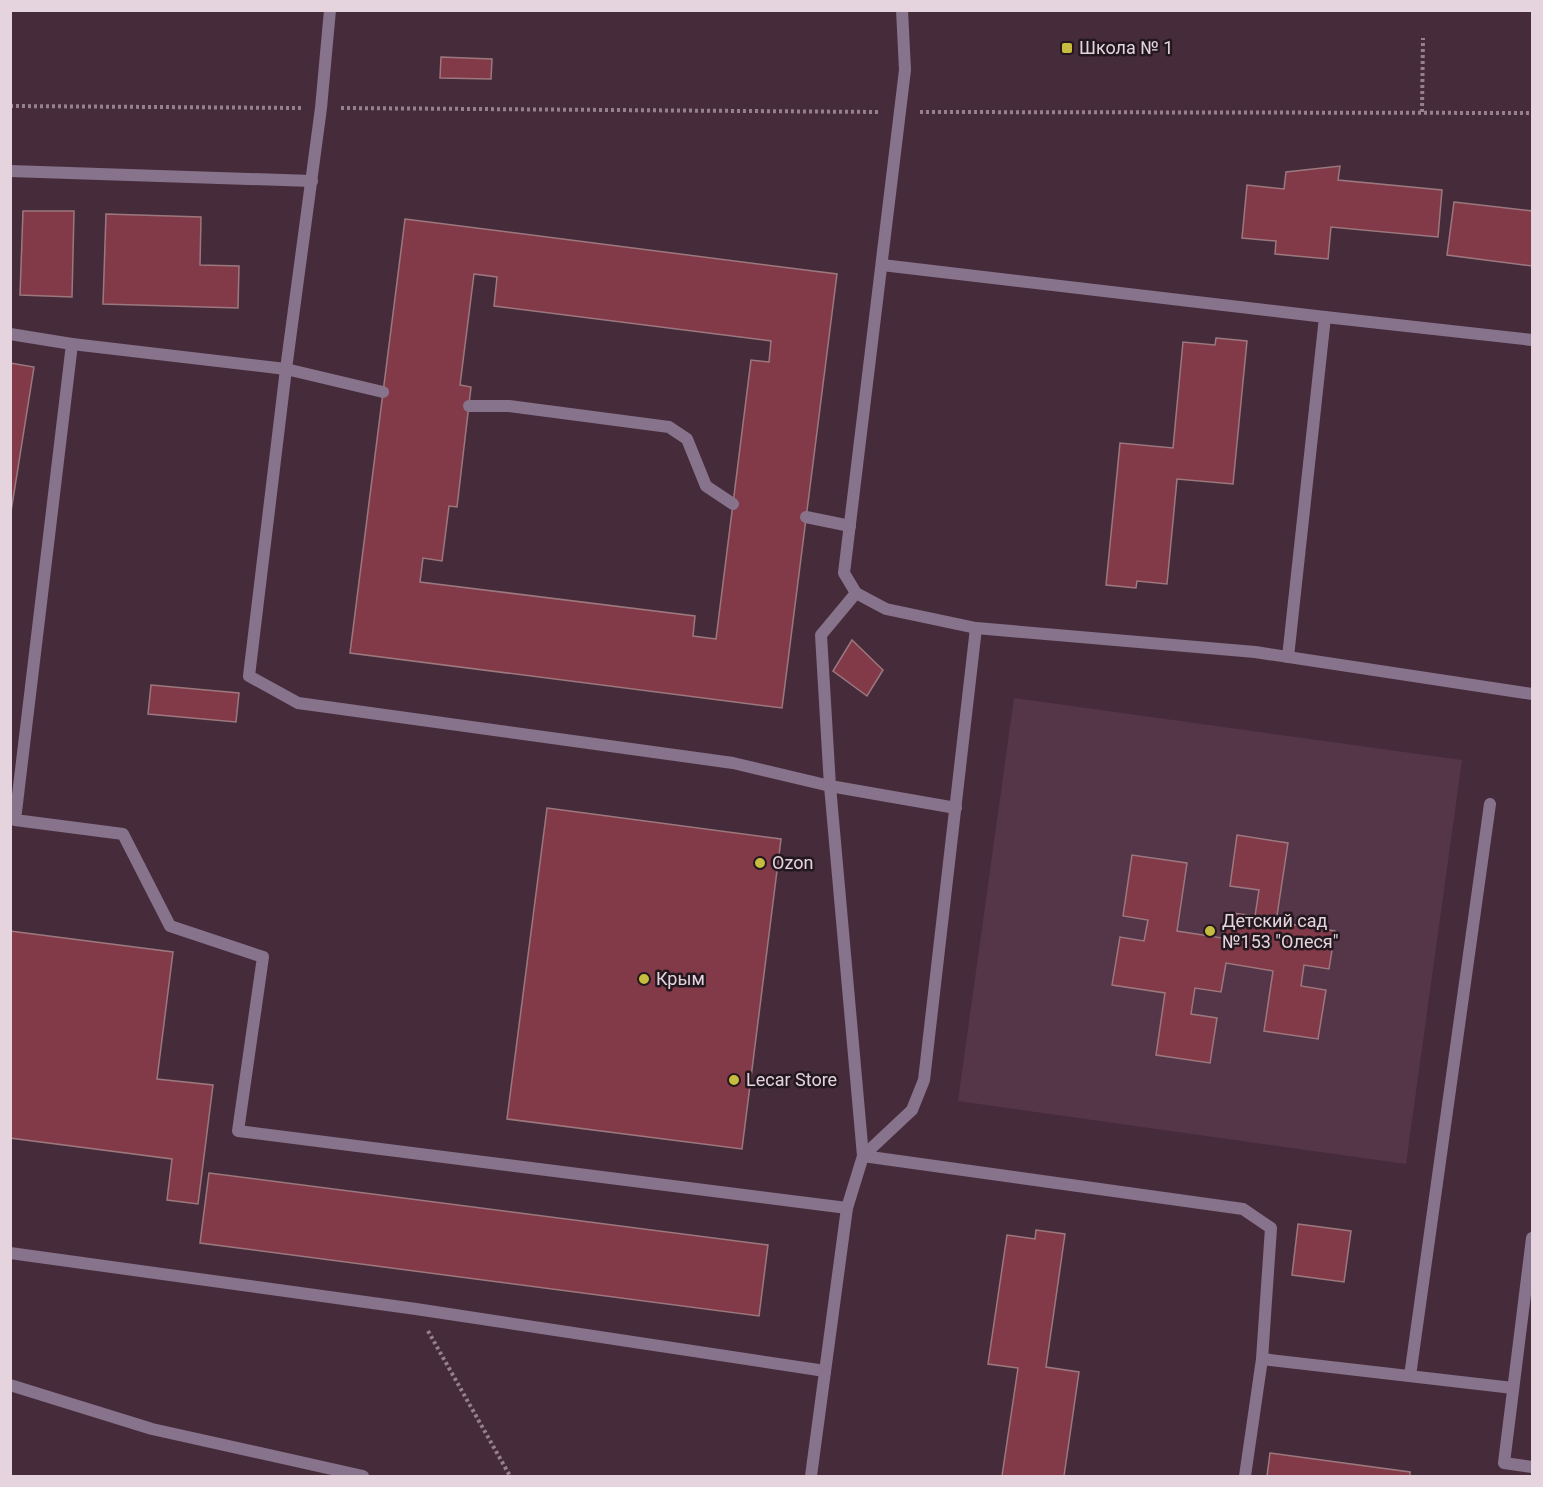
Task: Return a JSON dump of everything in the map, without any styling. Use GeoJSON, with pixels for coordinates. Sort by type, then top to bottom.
{"type":"FeatureCollection","features":[{"type":"Feature","properties":{"kind":"lane"},"geometry":{"type":"LineString","coordinates":[[330,10],[321,108],[286,369],[249,676],[298,703],[733,763],[830,786],[956,808]]}},
{"type":"Feature","properties":{"kind":"lane"},"geometry":{"type":"LineString","coordinates":[[902,10],[905,70],[844,573],[856,593],[886,609],[976,628],[1255,652],[1533,694]]}},
{"type":"Feature","properties":{"kind":"lane"},"geometry":{"type":"LineString","coordinates":[[10,171],[312,181]]}},
{"type":"Feature","properties":{"kind":"lane"},"geometry":{"type":"LineString","coordinates":[[882,265],[1533,340]]}},
{"type":"Feature","properties":{"kind":"lane"},"geometry":{"type":"LineString","coordinates":[[1288,657],[1325,317]]}},
{"type":"Feature","properties":{"kind":"lane"},"geometry":{"type":"LineString","coordinates":[[10,334],[72,344],[286,369],[383,392]]}},
{"type":"Feature","properties":{"kind":"lane"},"geometry":{"type":"LineString","coordinates":[[72,344],[15,820],[123,834],[170,926],[262,957],[238,1131],[847,1208]]}},
{"type":"Feature","properties":{"kind":"lane"},"geometry":{"type":"LineString","coordinates":[[469,406],[509,406],[669,427],[687,439],[706,486],[733,504]]}},
{"type":"Feature","properties":{"kind":"lane"},"geometry":{"type":"LineString","coordinates":[[806,517],[850,526]]}},
{"type":"Feature","properties":{"kind":"lane"},"geometry":{"type":"LineString","coordinates":[[811,1476],[847,1208],[863,1156],[830,786],[821,635],[856,593]]}},
{"type":"Feature","properties":{"kind":"lane"},"geometry":{"type":"LineString","coordinates":[[863,1156],[912,1110],[924,1080],[976,628]]}},
{"type":"Feature","properties":{"kind":"lane"},"geometry":{"type":"LineString","coordinates":[[1410,1376],[1490,804]]}},
{"type":"Feature","properties":{"kind":"lane"},"geometry":{"type":"LineString","coordinates":[[863,1156],[1243,1209],[1271,1228],[1262,1359],[1245,1476]]}},
{"type":"Feature","properties":{"kind":"lane"},"geometry":{"type":"LineString","coordinates":[[1533,1238],[1504,1463],[1533,1467]]}},
{"type":"Feature","properties":{"kind":"lane"},"geometry":{"type":"LineString","coordinates":[[10,1253],[416,1309],[825,1371]]}},
{"type":"Feature","properties":{"kind":"lane"},"geometry":{"type":"LineString","coordinates":[[1262,1359],[1513,1388]]}},
{"type":"Feature","properties":{"kind":"lane"},"geometry":{"type":"LineString","coordinates":[[10,1385],[152,1429],[363,1476]]}},
{"type":"Feature","properties":{"kind":"path"},"geometry":{"type":"LineString","coordinates":[[1422,113],[1423,38]]}},
{"type":"Feature","properties":{"kind":"path"},"geometry":{"type":"LineString","coordinates":[[10,106],[900,112],[1533,113]]}},
{"type":"Feature","properties":{"kind":"path"},"geometry":{"type":"LineString","coordinates":[[416,1309],[510,1476]]}},
{"type":"Feature","properties":{"kind":"shaded area","name":"Детский сад №153 \"Олеся\""},"geometry":{"type":"Polygon","coordinates":[[[1014,698],[1462,760],[1406,1164],[958,1101],[1014,698]]]}},
{"type":"Feature","properties":{"kind":"building"},"geometry":{"type":"Polygon","coordinates":[[[441,57],[492,59],[491,79],[440,78],[441,57]]]}},
{"type":"Feature","properties":{"kind":"building"},"geometry":{"type":"Polygon","coordinates":[[[1340,166],[1338,180],[1442,190],[1438,237],[1331,227],[1328,259],[1275,254],[1276,241],[1242,238],[1247,185],[1284,189],[1286,172],[1340,166]]]}},
{"type":"Feature","properties":{"kind":"building"},"geometry":{"type":"Polygon","coordinates":[[[1454,202],[1532,211],[1532,266],[1447,255],[1454,202]]]}},
{"type":"Feature","properties":{"kind":"building"},"geometry":{"type":"Polygon","coordinates":[[[23,211],[74,211],[72,297],[20,295],[23,211]]]}},
{"type":"Feature","properties":{"kind":"building"},"geometry":{"type":"Polygon","coordinates":[[[106,214],[201,217],[200,265],[239,266],[238,308],[103,304],[106,214]]]}},
{"type":"Feature","properties":{"kind":"building"},"geometry":{"type":"Polygon","coordinates":[[[405,219],[837,274],[782,708],[350,653],[405,219]],[[474,274],[460,385],[471,387],[457,507],[449,506],[442,561],[423,558],[420,582],[695,616],[693,636],[716,639],[751,360],[769,362],[771,341],[494,306],[497,277],[474,274]]]}},
{"type":"Feature","properties":{"kind":"building"},"geometry":{"type":"Polygon","coordinates":[[[1216,338],[1247,341],[1233,484],[1177,479],[1167,584],[1137,581],[1136,588],[1106,585],[1120,443],[1173,448],[1183,342],[1215,345],[1216,338]]]}},
{"type":"Feature","properties":{"kind":"building"},"geometry":{"type":"Polygon","coordinates":[[[10,363],[34,367],[10,518],[10,363]]]}},
{"type":"Feature","properties":{"kind":"building"},"geometry":{"type":"Polygon","coordinates":[[[852,640],[883,670],[867,696],[833,671],[852,640]]]}},
{"type":"Feature","properties":{"kind":"building"},"geometry":{"type":"Polygon","coordinates":[[[151,685],[239,693],[236,722],[148,714],[151,685]]]}},
{"type":"Feature","properties":{"kind":"building","name":"Крым"},"geometry":{"type":"Polygon","coordinates":[[[547,808],[781,839],[742,1149],[507,1119],[547,808]]]}},
{"type":"Feature","properties":{"kind":"building"},"geometry":{"type":"Polygon","coordinates":[[[1237,835],[1288,843],[1276,922],[1335,931],[1329,969],[1304,965],[1301,986],[1326,990],[1318,1039],[1264,1031],[1273,971],[1226,963],[1221,992],[1195,988],[1191,1014],[1217,1018],[1210,1063],[1156,1055],[1165,993],[1112,985],[1120,937],[1144,941],[1148,920],[1123,916],[1132,855],[1187,863],[1177,931],[1222,938],[1226,912],[1255,916],[1259,890],[1230,886],[1237,835]]]}},
{"type":"Feature","properties":{"kind":"building"},"geometry":{"type":"Polygon","coordinates":[[[10,931],[173,952],[157,1079],[213,1085],[198,1204],[167,1200],[172,1159],[10,1138],[10,931]]]}},
{"type":"Feature","properties":{"kind":"building"},"geometry":{"type":"Polygon","coordinates":[[[209,1173],[768,1245],[759,1316],[200,1243],[209,1173]]]}},
{"type":"Feature","properties":{"kind":"building"},"geometry":{"type":"Polygon","coordinates":[[[1298,1224],[1351,1231],[1344,1282],[1292,1275],[1298,1224]]]}},
{"type":"Feature","properties":{"kind":"building"},"geometry":{"type":"Polygon","coordinates":[[[1036,1230],[1065,1234],[1046,1367],[1079,1372],[1064,1476],[1002,1476],[1018,1368],[988,1364],[1007,1235],[1035,1239],[1036,1230]]]}},
{"type":"Feature","properties":{"kind":"building"},"geometry":{"type":"Polygon","coordinates":[[[1270,1453],[1410,1472],[1410,1476],[1267,1476],[1270,1453]]]}},
{"type":"Feature","properties":{"kind":"place","name":"Школа № 1"},"geometry":{"type":"Point","coordinates":[1067,48]}},
{"type":"Feature","properties":{"kind":"place","name":"Ozon"},"geometry":{"type":"Point","coordinates":[760,863]}},
{"type":"Feature","properties":{"kind":"place","name":"Детский сад №153 \"Олеся\""},"geometry":{"type":"Point","coordinates":[1210,931]}},
{"type":"Feature","properties":{"kind":"place","name":"Крым"},"geometry":{"type":"Point","coordinates":[644,979]}},
{"type":"Feature","properties":{"kind":"place","name":"Lecar Store"},"geometry":{"type":"Point","coordinates":[734,1080]}}]}
